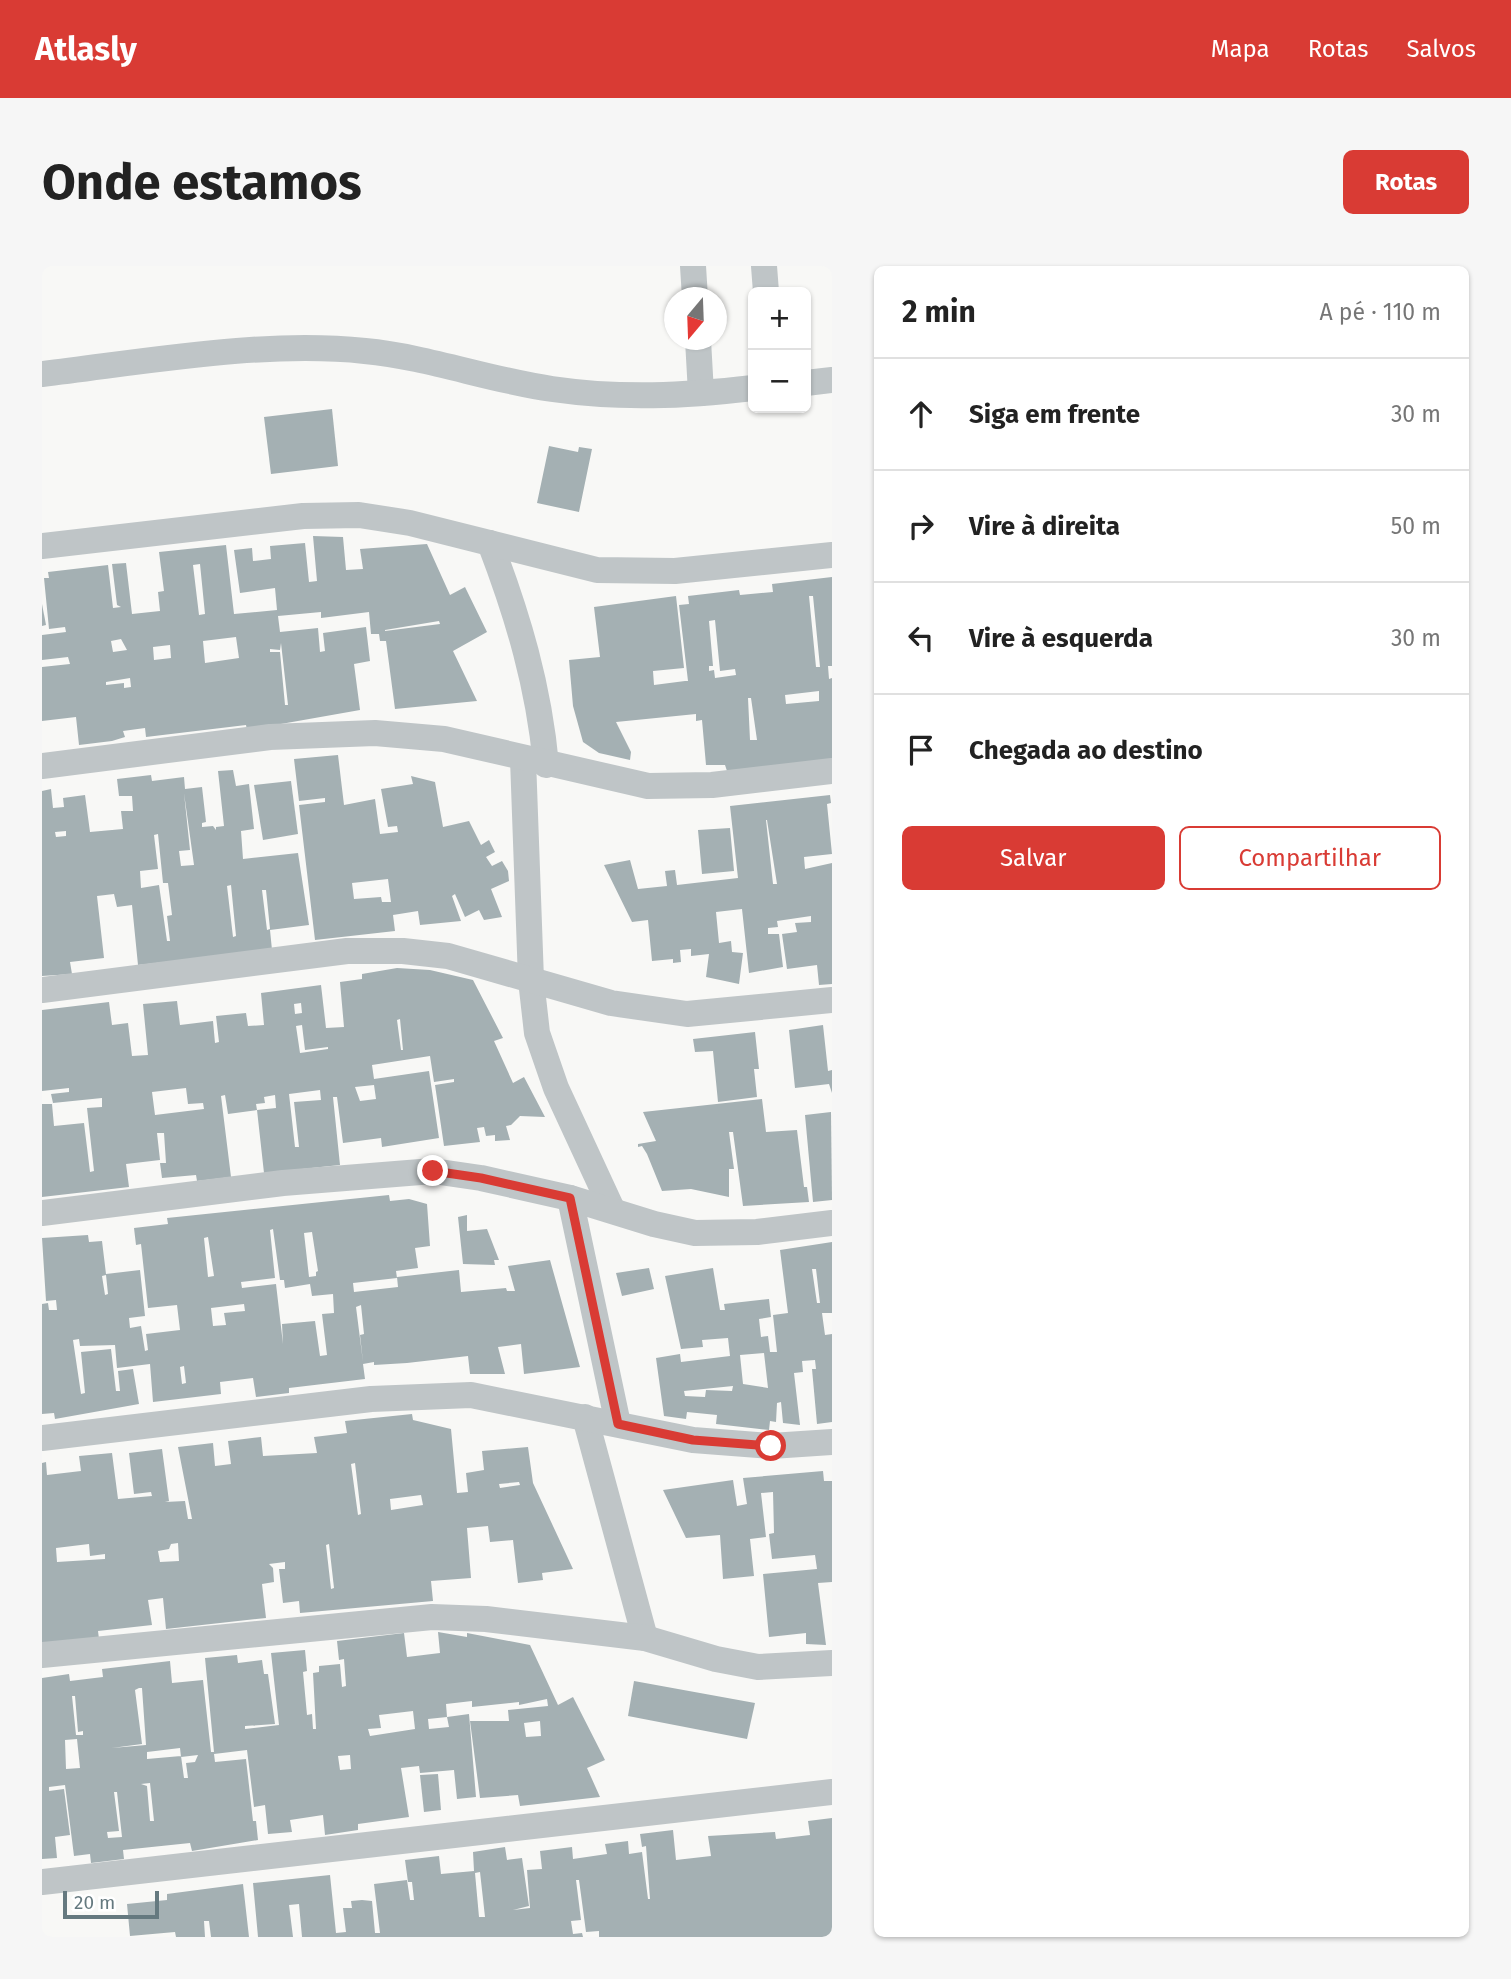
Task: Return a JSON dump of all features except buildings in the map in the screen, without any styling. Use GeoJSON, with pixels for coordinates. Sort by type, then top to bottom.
{"type":"FeatureCollection","features":[{"type":"Feature","properties":{"kind":"street"},"geometry":{"type":"LineString","coordinates":[[693,266],[694,287]]}},
{"type":"Feature","properties":{"kind":"street"},"geometry":{"type":"LineString","coordinates":[[764,266],[766,287]]}},
{"type":"Feature","properties":{"kind":"street"},"geometry":{"type":"LineString","coordinates":[[42,374],[197,356],[317,348],[367,351],[551,389],[631,398],[748,388]]}},
{"type":"Feature","properties":{"kind":"street"},"geometry":{"type":"LineString","coordinates":[[699,350],[701,393]]}},
{"type":"Feature","properties":{"kind":"street"},"geometry":{"type":"LineString","coordinates":[[811,382],[832,380]]}},
{"type":"Feature","properties":{"kind":"street"},"geometry":{"type":"LineString","coordinates":[[42,546],[303,516],[359,515],[410,523],[597,570],[675,571],[832,555]]}},
{"type":"Feature","properties":{"kind":"street"},"geometry":{"type":"LineString","coordinates":[[490,543],[530,659],[542,716],[535,762],[531,980],[537,1033],[556,1088],[612,1209]]}},
{"type":"Feature","properties":{"kind":"street"},"geometry":{"type":"LineString","coordinates":[[42,766],[270,737],[375,733],[444,739],[648,786],[712,785],[832,771]]}},
{"type":"Feature","properties":{"kind":"street"},"geometry":{"type":"LineString","coordinates":[[42,990],[347,951],[403,951],[448,956],[611,1003],[687,1014],[832,1000]]}},
{"type":"Feature","properties":{"kind":"street"},"geometry":{"type":"LineString","coordinates":[[42,1213],[283,1183],[433,1171],[481,1178],[570,1198],[653,1224],[695,1233],[757,1232],[832,1223]]}},
{"type":"Feature","properties":{"kind":"street"},"geometry":{"type":"LineString","coordinates":[[570,1198],[618,1424]]}},
{"type":"Feature","properties":{"kind":"street"},"geometry":{"type":"LineString","coordinates":[[42,1438],[383,1398],[471,1395],[693,1440],[771,1446],[832,1442]]}},
{"type":"Feature","properties":{"kind":"street"},"geometry":{"type":"LineString","coordinates":[[585,1417],[645,1638]]}},
{"type":"Feature","properties":{"kind":"street"},"geometry":{"type":"LineString","coordinates":[[42,1656],[432,1617],[486,1619],[645,1638],[716,1659],[758,1667],[832,1663]]}},
{"type":"Feature","properties":{"kind":"street"},"geometry":{"type":"LineString","coordinates":[[42,1882],[832,1792]]}},
{"type":"Feature","properties":{"kind":"route"},"geometry":{"type":"LineString","coordinates":[[433,1171],[481,1178],[570,1198],[618,1424],[693,1440],[771,1446]]}}]}
